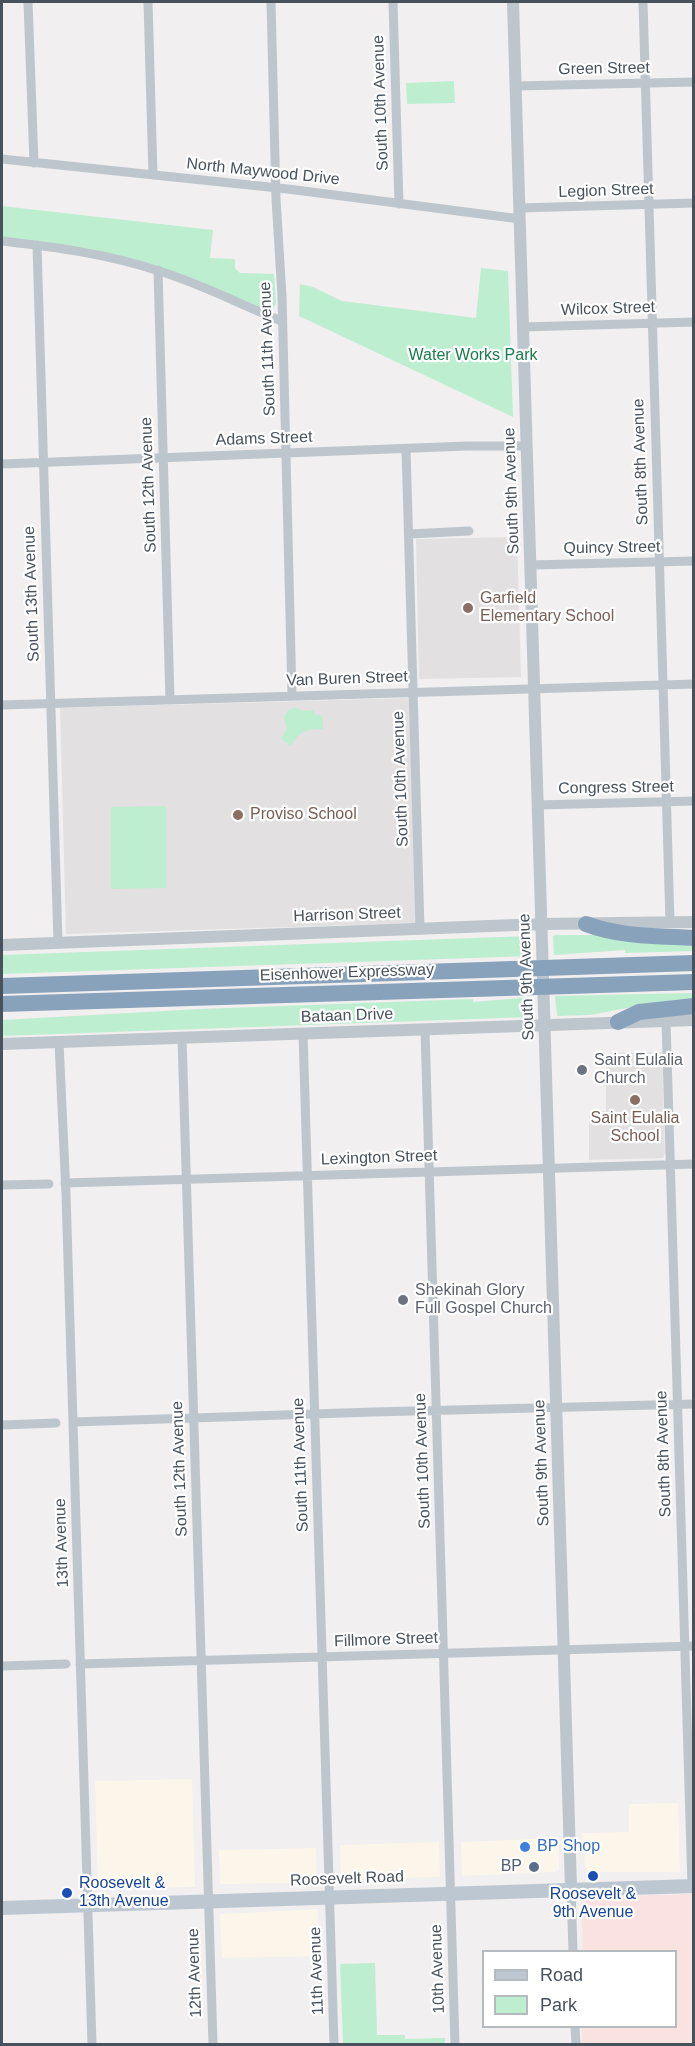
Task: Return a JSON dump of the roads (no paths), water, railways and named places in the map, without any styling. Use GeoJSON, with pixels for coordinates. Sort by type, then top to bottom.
{"type":"FeatureCollection","features":[{"type":"Feature","properties":{"kind":"highway"},"geometry":{"type":"LineString","coordinates":[[586,924],[612,932],[693,938]]}},
{"type":"Feature","properties":{"kind":"highway","name":"Eisenhower Expressway"},"geometry":{"type":"LineString","coordinates":[[2,985],[693,963]]}},
{"type":"Feature","properties":{"kind":"highway","name":"Eisenhower Expressway"},"geometry":{"type":"LineString","coordinates":[[2,1004],[693,982]]}},
{"type":"Feature","properties":{"kind":"highway"},"geometry":{"type":"LineString","coordinates":[[618,1022],[639,1012],[693,1006]]}},
{"type":"Feature","properties":{"kind":"main road","name":"Roosevelt Road"},"geometry":{"type":"LineString","coordinates":[[2,1908],[571,1888],[693,1886]]}},
{"type":"Feature","properties":{"kind":"street"},"geometry":{"type":"LineString","coordinates":[[28,2],[34,163]]}},
{"type":"Feature","properties":{"kind":"street"},"geometry":{"type":"LineString","coordinates":[[148,2],[153,175]]}},
{"type":"Feature","properties":{"kind":"street","name":"South 11th Avenue"},"geometry":{"type":"LineString","coordinates":[[271,2],[292,696]]}},
{"type":"Feature","properties":{"kind":"street","name":"South 10th Avenue"},"geometry":{"type":"LineString","coordinates":[[393,2],[399,204]]}},
{"type":"Feature","properties":{"kind":"street","name":"South 9th Avenue"},"geometry":{"type":"LineString","coordinates":[[513,2],[573,1950]]}},
{"type":"Feature","properties":{"kind":"street","name":"South 8th Avenue"},"geometry":{"type":"LineString","coordinates":[[643,2],[670,922]]}},
{"type":"Feature","properties":{"kind":"street","name":"Green Street"},"geometry":{"type":"LineString","coordinates":[[516,86],[693,82]]}},
{"type":"Feature","properties":{"kind":"street","name":"North Maywood Drive"},"geometry":{"type":"LineString","coordinates":[[2,159],[276,188],[399,204],[520,213]]}},
{"type":"Feature","properties":{"kind":"street","name":"Legion Street"},"geometry":{"type":"LineString","coordinates":[[520,213],[693,203]]}},
{"type":"Feature","properties":{"kind":"street"},"geometry":{"type":"LineString","coordinates":[[2,241],[114,259],[158,270],[282,321]]}},
{"type":"Feature","properties":{"kind":"street","name":"South 13th Avenue"},"geometry":{"type":"LineString","coordinates":[[36,245],[58,943]]}},
{"type":"Feature","properties":{"kind":"street","name":"South 12th Avenue"},"geometry":{"type":"LineString","coordinates":[[158,270],[170,700]]}},
{"type":"Feature","properties":{"kind":"street","name":"Wilcox Street"},"geometry":{"type":"LineString","coordinates":[[524,327],[693,322]]}},
{"type":"Feature","properties":{"kind":"street","name":"Adams Street"},"geometry":{"type":"LineString","coordinates":[[2,464],[527,446]]}},
{"type":"Feature","properties":{"kind":"street","name":"South 10th Avenue"},"geometry":{"type":"LineString","coordinates":[[406,449],[420,929]]}},
{"type":"Feature","properties":{"kind":"street"},"geometry":{"type":"LineString","coordinates":[[409,534],[469,531]]}},
{"type":"Feature","properties":{"kind":"street","name":"Quincy Street"},"geometry":{"type":"LineString","coordinates":[[531,565],[693,561]]}},
{"type":"Feature","properties":{"kind":"street","name":"Van Buren Street"},"geometry":{"type":"LineString","coordinates":[[2,705],[693,684]]}},
{"type":"Feature","properties":{"kind":"street","name":"Congress Street"},"geometry":{"type":"LineString","coordinates":[[538,805],[693,801]]}},
{"type":"Feature","properties":{"kind":"street","name":"Harrison Street"},"geometry":{"type":"LineString","coordinates":[[2,945],[542,924],[693,922]]}},
{"type":"Feature","properties":{"kind":"street","name":"Bataan Drive"},"geometry":{"type":"LineString","coordinates":[[2,1044],[424,1030],[545,1018],[618,1022],[693,1020]]}},
{"type":"Feature","properties":{"kind":"street","name":"South 8th Avenue"},"geometry":{"type":"LineString","coordinates":[[666,1020],[677,1405],[689,1646],[693,1886]]}},
{"type":"Feature","properties":{"kind":"street","name":"South 10th Avenue"},"geometry":{"type":"LineString","coordinates":[[424,1030],[451,1892]]}},
{"type":"Feature","properties":{"kind":"street","name":"South 11th Avenue"},"geometry":{"type":"LineString","coordinates":[[303,1034],[329,1896]]}},
{"type":"Feature","properties":{"kind":"street","name":"South 12th Avenue"},"geometry":{"type":"LineString","coordinates":[[182,1038],[208,1900]]}},
{"type":"Feature","properties":{"kind":"street","name":"13th Avenue"},"geometry":{"type":"LineString","coordinates":[[59,1042],[92,2044]]}},
{"type":"Feature","properties":{"kind":"street","name":"Lexington Street"},"geometry":{"type":"LineString","coordinates":[[65,1183],[693,1164]]}},
{"type":"Feature","properties":{"kind":"street"},"geometry":{"type":"LineString","coordinates":[[2,1185],[49,1184]]}},
{"type":"Feature","properties":{"kind":"street"},"geometry":{"type":"LineString","coordinates":[[73,1422],[693,1404]]}},
{"type":"Feature","properties":{"kind":"street"},"geometry":{"type":"LineString","coordinates":[[2,1425],[56,1423]]}},
{"type":"Feature","properties":{"kind":"street","name":"Fillmore Street"},"geometry":{"type":"LineString","coordinates":[[80,1664],[689,1646]]}},
{"type":"Feature","properties":{"kind":"street"},"geometry":{"type":"LineString","coordinates":[[2,1666],[66,1664]]}},
{"type":"Feature","properties":{"kind":"street","name":"10th Avenue"},"geometry":{"type":"LineString","coordinates":[[451,1892],[455,2044]]}},
{"type":"Feature","properties":{"kind":"street","name":"11th Avenue"},"geometry":{"type":"LineString","coordinates":[[329,1896],[334,2044]]}},
{"type":"Feature","properties":{"kind":"street","name":"12th Avenue"},"geometry":{"type":"LineString","coordinates":[[208,1900],[213,2044]]}},
{"type":"Feature","properties":{"kind":"street"},"geometry":{"type":"LineString","coordinates":[[575,2028],[576,2044]]}},
{"type":"Feature","properties":{"kind":"place","name":"Garfield Elementary School"},"geometry":{"type":"Point","coordinates":[468,608]}},
{"type":"Feature","properties":{"kind":"place","name":"Proviso School"},"geometry":{"type":"Point","coordinates":[238,815]}},
{"type":"Feature","properties":{"kind":"place","name":"Saint Eulalia Church"},"geometry":{"type":"Point","coordinates":[582,1070]}},
{"type":"Feature","properties":{"kind":"place","name":"Saint Eulalia School"},"geometry":{"type":"Point","coordinates":[635,1100]}},
{"type":"Feature","properties":{"kind":"place","name":"Shekinah Glory Full Gospel Church"},"geometry":{"type":"Point","coordinates":[403,1300]}},
{"type":"Feature","properties":{"kind":"place","name":"BP Shop"},"geometry":{"type":"Point","coordinates":[525,1847]}},
{"type":"Feature","properties":{"kind":"place","name":"BP"},"geometry":{"type":"Point","coordinates":[534,1867]}},
{"type":"Feature","properties":{"kind":"place","name":"Roosevelt & 9th Avenue"},"geometry":{"type":"Point","coordinates":[593,1876]}},
{"type":"Feature","properties":{"kind":"place","name":"Roosevelt & 13th Avenue"},"geometry":{"type":"Point","coordinates":[67,1893]}},
{"type":"Feature","properties":{"kind":"park label","name":"Water Works Park"},"geometry":{"type":"Point","coordinates":[473,356]}}]}
